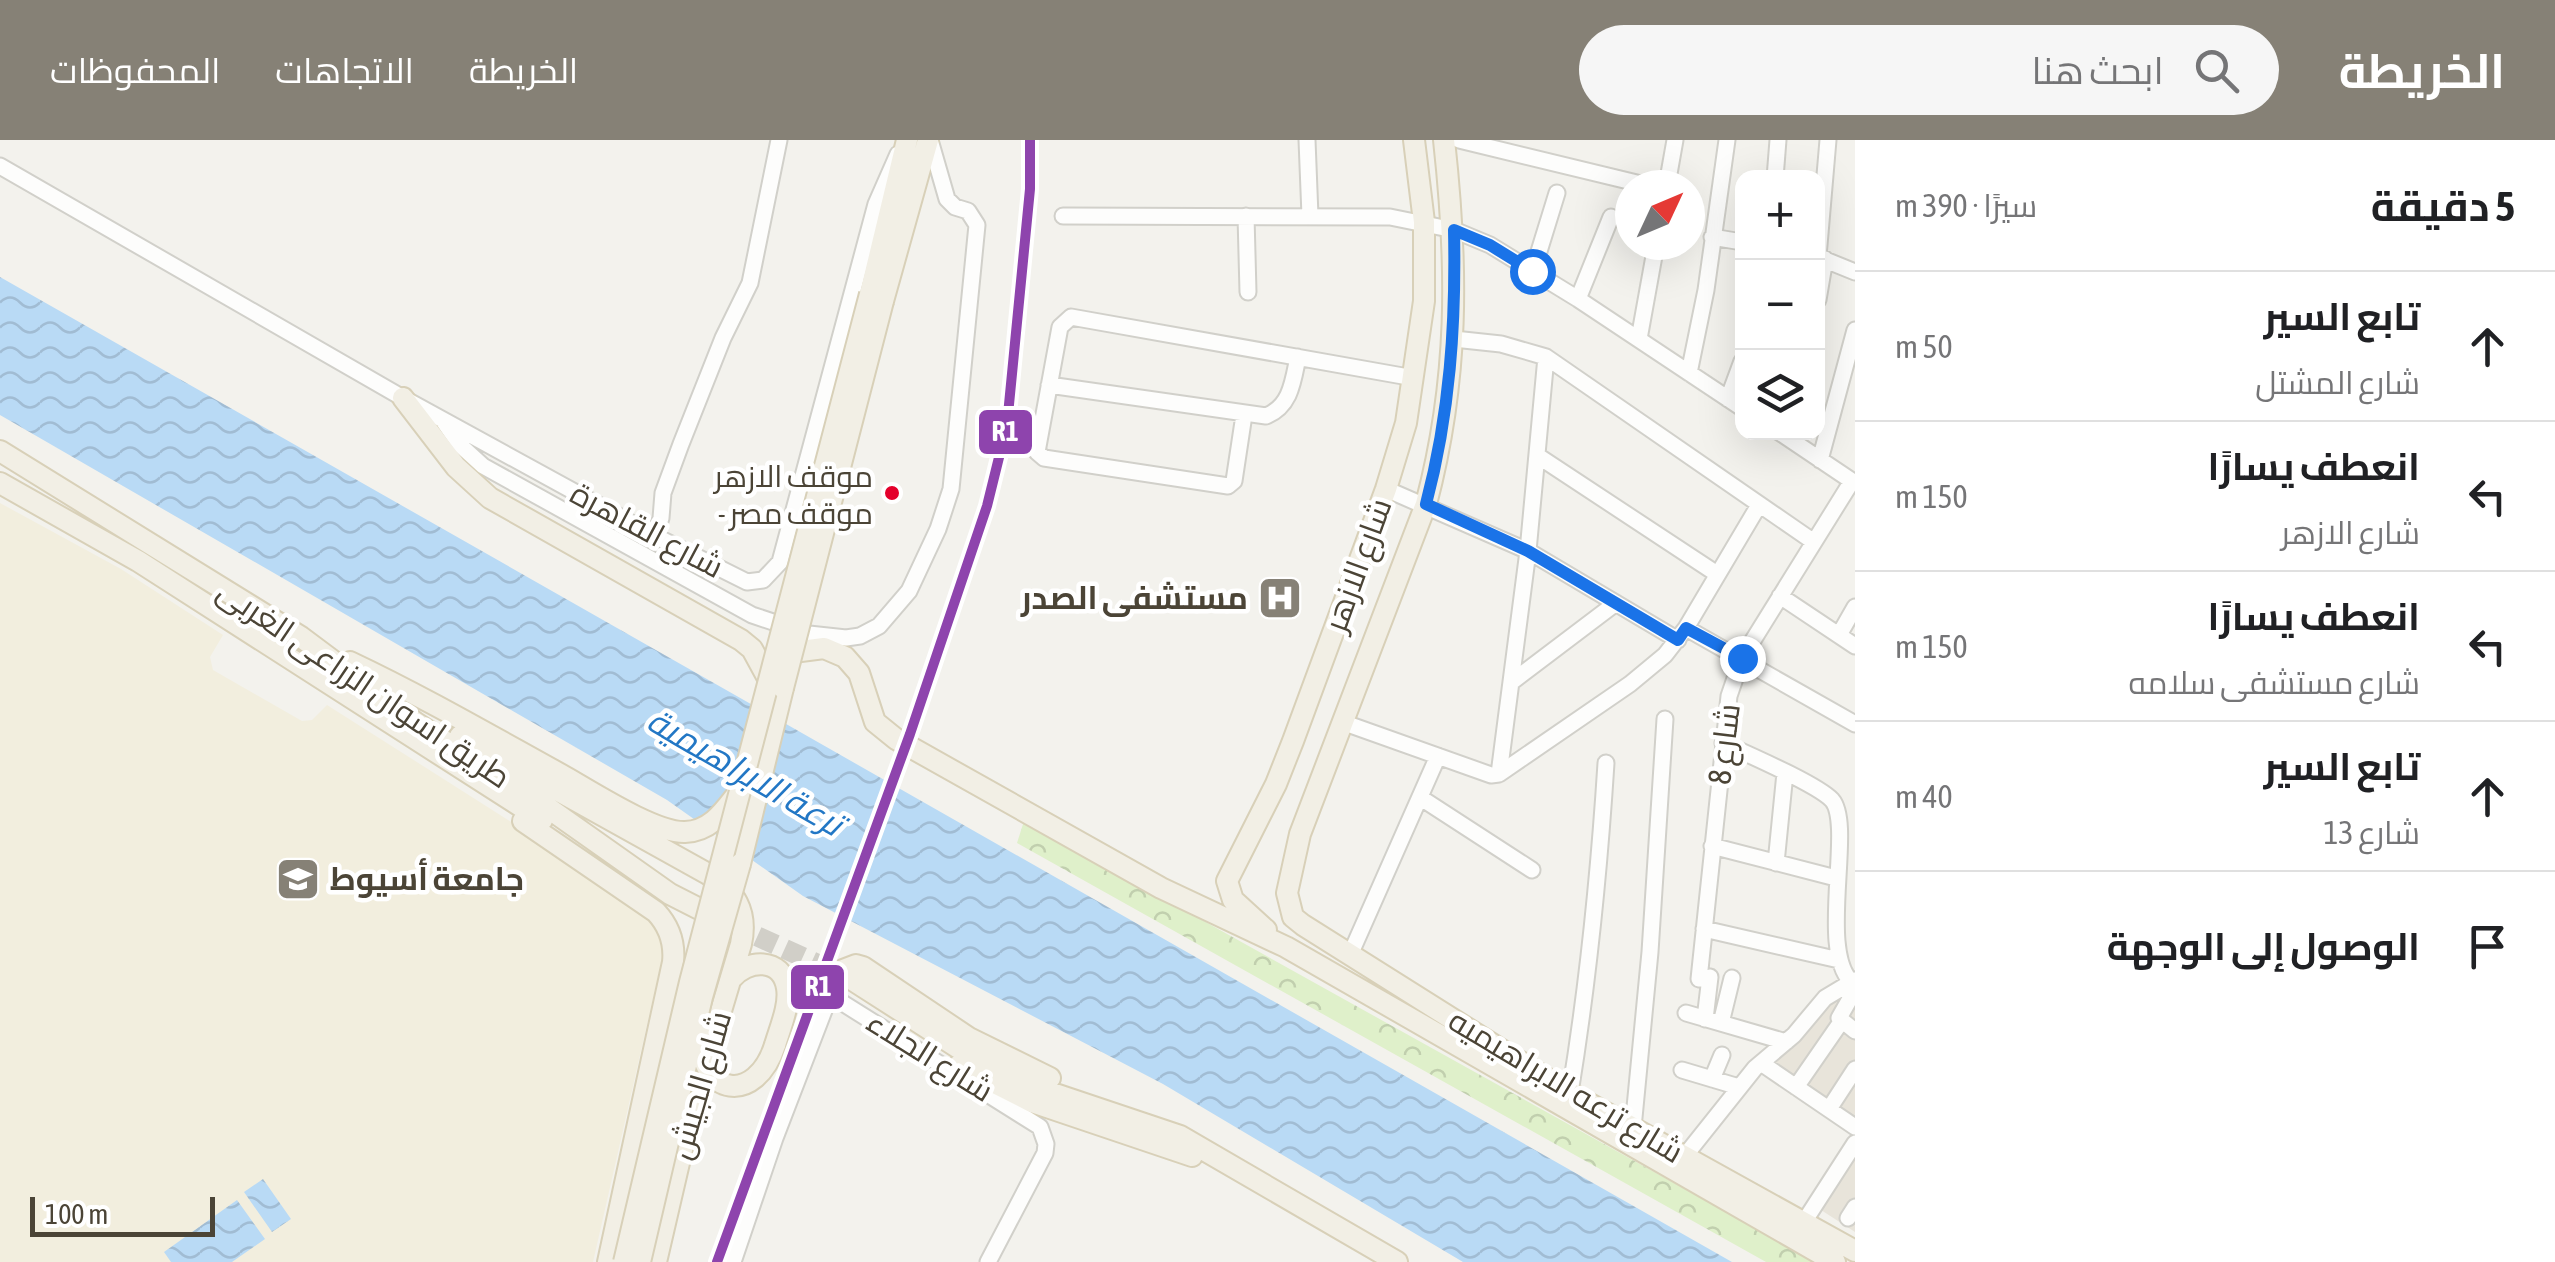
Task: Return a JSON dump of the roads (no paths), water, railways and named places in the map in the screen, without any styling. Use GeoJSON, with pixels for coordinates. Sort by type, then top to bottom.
{"type":"FeatureCollection","features":[{"type":"Feature","properties":{"kind":"main road"},"geometry":{"type":"LineString","coordinates":[[624,1262],[690,982],[770,682],[877,297],[929,140]]}},
{"type":"Feature","properties":{"kind":"main road","name":"شارع الازهر"},"geometry":{"type":"LineString","coordinates":[[1286,947],[1233,900],[1227,881],[1282,770],[1386,489],[1406,422],[1424,302],[1424,222],[1414,140]]}},
{"type":"Feature","properties":{"kind":"main road","name":"شارع الازهر"},"geometry":{"type":"LineString","coordinates":[[1288,906],[1288,875],[1296,848],[1426,504],[1442,435],[1454,339],[1454,230],[1444,140]]}},
{"type":"Feature","properties":{"kind":"main road","name":"شارع القاهرة"},"geometry":{"type":"LineString","coordinates":[[877,297],[907,141]]}},
{"type":"Feature","properties":{"kind":"main road"},"geometry":{"type":"LineString","coordinates":[[640,1262],[702,996],[794,652],[877,297]]}},
{"type":"Feature","properties":{"kind":"main road"},"geometry":{"type":"LineString","coordinates":[[403,398],[467,479],[490,498],[742,640],[762,662],[770,682]]}},
{"type":"Feature","properties":{"kind":"main road","name":"طريق اسوان الزراعى الغربى"},"geometry":{"type":"LineString","coordinates":[[0,451],[301,637],[416,724],[530,796],[670,894],[729,921]]}},
{"type":"Feature","properties":{"kind":"main road","name":"طريق اسوان الزراعى الغربى"},"geometry":{"type":"LineString","coordinates":[[0,483],[138,562],[566,836],[670,908],[729,921]]}},
{"type":"Feature","properties":{"kind":"main road"},"geometry":{"type":"LineString","coordinates":[[301,637],[670,830],[694,831],[715,821],[742,787]]}},
{"type":"Feature","properties":{"kind":"main road"},"geometry":{"type":"LineString","coordinates":[[794,652],[816,648],[838,652],[860,673],[869,712],[883,731],[1162,888],[1286,947]]}},
{"type":"Feature","properties":{"kind":"main road"},"geometry":{"type":"LineString","coordinates":[[347,670],[708,874],[728,888],[729,921]]}},
{"type":"Feature","properties":{"kind":"main road","name":"شارع الجيش"},"geometry":{"type":"LineString","coordinates":[[333,688],[409,750],[530,825],[648,906],[662,918],[670,934],[674,952],[608,1262]]}},
{"type":"Feature","properties":{"kind":"main road","name":"شارع ترعه الابراهيميه"},"geometry":{"type":"LineString","coordinates":[[1288,906],[1303,926],[1570,1093],[1684,1158],[1725,1191],[1804,1222],[1855,1252]]}},
{"type":"Feature","properties":{"kind":"main road","name":"شارع الجيش"},"geometry":{"type":"LineString","coordinates":[[656,1262],[673,1178],[744,931],[729,921]]}},
{"type":"Feature","properties":{"kind":"main road","name":"شارع ترعه الابراهيميه"},"geometry":{"type":"LineString","coordinates":[[1286,947],[1725,1191],[1834,1262]]}},
{"type":"Feature","properties":{"kind":"main road"},"geometry":{"type":"LineString","coordinates":[[702,996],[701,1057],[715,1079],[741,1085],[757,1079],[768,1066],[788,994],[783,976],[769,965],[758,963],[738,970],[731,979]]}},
{"type":"Feature","properties":{"kind":"main road"},"geometry":{"type":"LineString","coordinates":[[1382,1262],[1193,1156],[999,1088],[842,988],[843,970],[849,966],[864,967],[969,1038],[1028,1069],[1099,1095],[1115,1113],[1200,1146],[1397,1262]]}},
{"type":"Feature","properties":{"kind":"main road"},"geometry":{"type":"LineString","coordinates":[[668,982],[680,1010],[689,1016],[709,1013],[724,1000]]}},
{"type":"Feature","properties":{"kind":"street"},"geometry":{"type":"LineString","coordinates":[[655,536],[663,494],[681,444],[718,350],[750,283],[779,140]]}},
{"type":"Feature","properties":{"kind":"street"},"geometry":{"type":"LineString","coordinates":[[441,418],[460,445],[483,466],[752,616],[808,634],[860,636],[892,614],[909,591],[925,560],[942,494],[958,338],[976,225],[968,211],[954,207],[947,199],[929,140]]}},
{"type":"Feature","properties":{"kind":"street"},"geometry":{"type":"LineString","coordinates":[[1307,140],[1310,216]]}},
{"type":"Feature","properties":{"kind":"street"},"geometry":{"type":"LineString","coordinates":[[1459,140],[1615,178]]}},
{"type":"Feature","properties":{"kind":"street"},"geometry":{"type":"LineString","coordinates":[[1669,170],[1675,140]]}},
{"type":"Feature","properties":{"kind":"street"},"geometry":{"type":"LineString","coordinates":[[1689,372],[1706,290],[1727,140]]}},
{"type":"Feature","properties":{"kind":"street"},"geometry":{"type":"LineString","coordinates":[[1775,170],[1778,140]]}},
{"type":"Feature","properties":{"kind":"street"},"geometry":{"type":"LineString","coordinates":[[1825,184],[1828,140]]}},
{"type":"Feature","properties":{"kind":"street","name":"شارع القاهرة"},"geometry":{"type":"LineString","coordinates":[[0,166],[403,398],[747,582],[763,580],[780,562],[876,204],[894,160],[907,141]]}},
{"type":"Feature","properties":{"kind":"street"},"geometry":{"type":"LineString","coordinates":[[1532,271],[1557,193]]}},
{"type":"Feature","properties":{"kind":"street"},"geometry":{"type":"LineString","coordinates":[[1064,216],[1390,217],[1454,230],[1490,245],[1578,299],[1735,403]]}},
{"type":"Feature","properties":{"kind":"street"},"geometry":{"type":"LineString","coordinates":[[1246,216],[1248,292]]}},
{"type":"Feature","properties":{"kind":"street"},"geometry":{"type":"LineString","coordinates":[[1578,299],[1611,216]]}},
{"type":"Feature","properties":{"kind":"street"},"geometry":{"type":"LineString","coordinates":[[1712,237],[1735,241]]}},
{"type":"Feature","properties":{"kind":"street"},"geometry":{"type":"LineString","coordinates":[[1639,339],[1653,260]]}},
{"type":"Feature","properties":{"kind":"street"},"geometry":{"type":"LineString","coordinates":[[1825,260],[1855,272]]}},
{"type":"Feature","properties":{"kind":"street"},"geometry":{"type":"LineString","coordinates":[[1244,415],[1234,481],[1228,486],[1040,457],[1037,452],[1060,327],[1076,316],[1414,378]]}},
{"type":"Feature","properties":{"kind":"street"},"geometry":{"type":"LineString","coordinates":[[1820,460],[1855,330]]}},
{"type":"Feature","properties":{"kind":"street"},"geometry":{"type":"LineString","coordinates":[[1454,339],[1501,344],[1546,357],[1814,542]]}},
{"type":"Feature","properties":{"kind":"street"},"geometry":{"type":"LineString","coordinates":[[1049,384],[1266,416],[1283,405],[1290,393],[1298,357]]}},
{"type":"Feature","properties":{"kind":"street"},"geometry":{"type":"LineString","coordinates":[[1499,774],[1528,551],[1546,357]]}},
{"type":"Feature","properties":{"kind":"street"},"geometry":{"type":"LineString","coordinates":[[1791,440],[1854,482]]}},
{"type":"Feature","properties":{"kind":"street"},"geometry":{"type":"LineString","coordinates":[[1538,456],[1718,574]]}},
{"type":"Feature","properties":{"kind":"street","name":"شارع 8"},"geometry":{"type":"LineString","coordinates":[[1713,1021],[1704,978],[1704,929],[1729,696],[1742,658],[1854,482]]}},
{"type":"Feature","properties":{"kind":"street"},"geometry":{"type":"LineString","coordinates":[[1386,489],[1528,551],[1616,603],[1742,658],[1855,724]]}},
{"type":"Feature","properties":{"kind":"street"},"geometry":{"type":"LineString","coordinates":[[1342,722],[1491,775],[1499,774],[1640,676],[1682,634],[1759,505]]}},
{"type":"Feature","properties":{"kind":"street"},"geometry":{"type":"LineString","coordinates":[[1780,596],[1855,646]]}},
{"type":"Feature","properties":{"kind":"street"},"geometry":{"type":"LineString","coordinates":[[1513,681],[1616,603]]}},
{"type":"Feature","properties":{"kind":"street"},"geometry":{"type":"LineString","coordinates":[[1839,636],[1855,607]]}},
{"type":"Feature","properties":{"kind":"street"},"geometry":{"type":"LineString","coordinates":[[1633,1128],[1650,952],[1665,719]]}},
{"type":"Feature","properties":{"kind":"street"},"geometry":{"type":"LineString","coordinates":[[1723,743],[1822,792],[1836,805],[1839,960],[1842,971],[1854,985]]}},
{"type":"Feature","properties":{"kind":"street"},"geometry":{"type":"LineString","coordinates":[[1350,956],[1438,756]]}},
{"type":"Feature","properties":{"kind":"street"},"geometry":{"type":"LineString","coordinates":[[1570,1093],[1588,982],[1606,763]]}},
{"type":"Feature","properties":{"kind":"street"},"geometry":{"type":"LineString","coordinates":[[1776,862],[1785,774]]}},
{"type":"Feature","properties":{"kind":"street"},"geometry":{"type":"LineString","coordinates":[[1421,798],[1532,870]]}},
{"type":"Feature","properties":{"kind":"street"},"geometry":{"type":"LineString","coordinates":[[1712,846],[1836,878]]}},
{"type":"Feature","properties":{"kind":"street"},"geometry":{"type":"LineString","coordinates":[[1704,929],[1839,960]]}},
{"type":"Feature","properties":{"kind":"street"},"geometry":{"type":"LineString","coordinates":[[1713,1021],[1732,978]]}},
{"type":"Feature","properties":{"kind":"street"},"geometry":{"type":"LineString","coordinates":[[1796,1087],[1848,1026],[1839,1016],[1854,985]]}},
{"type":"Feature","properties":{"kind":"street"},"geometry":{"type":"LineString","coordinates":[[1684,1158],[1738,1087],[1786,1042],[1824,998],[1854,985]]}},
{"type":"Feature","properties":{"kind":"street","name":"شارع الجلاء"},"geometry":{"type":"LineString","coordinates":[[733,1262],[775,1138],[842,988],[1040,1127],[1046,1144],[1044,1153],[988,1262]]}},
{"type":"Feature","properties":{"kind":"street"},"geometry":{"type":"LineString","coordinates":[[1686,1013],[1786,1042]]}},
{"type":"Feature","properties":{"kind":"street"},"geometry":{"type":"LineString","coordinates":[[1712,1079],[1722,1055]]}},
{"type":"Feature","properties":{"kind":"street"},"geometry":{"type":"LineString","coordinates":[[1761,1063],[1855,1127]]}},
{"type":"Feature","properties":{"kind":"street"},"geometry":{"type":"LineString","coordinates":[[1829,1109],[1855,1069]]}},
{"type":"Feature","properties":{"kind":"street"},"geometry":{"type":"LineString","coordinates":[[1682,1070],[1738,1087]]}},
{"type":"Feature","properties":{"kind":"street"},"geometry":{"type":"LineString","coordinates":[[1804,1222],[1855,1143]]}},
{"type":"Feature","properties":{"kind":"water","name":"ترعة الابراهيمية"},"geometry":{"type":"Polygon","coordinates":[[[0,277],[1732,1262],[1463,1262],[1163,1084],[803,896],[667,800],[0,415],[0,277]]]}},
{"type":"Feature","properties":{"kind":"water"},"geometry":{"type":"Polygon","coordinates":[[[263,1179],[291,1219],[272,1232],[244,1192],[263,1179]]]}},
{"type":"Feature","properties":{"kind":"water"},"geometry":{"type":"Polygon","coordinates":[[[237,1200],[265,1239],[232,1262],[171,1262],[164,1252],[237,1200]]]}},
{"type":"Feature","properties":{"kind":"tunnel"},"geometry":{"type":"LineString","coordinates":[[730,924],[851,979]]}},
{"type":"Feature","properties":{"kind":"place","name":"موقف الازهر - موقف مصر"},"geometry":{"type":"Point","coordinates":[892,493]}},
{"type":"Feature","properties":{"kind":"place","name":"مستشفى الصدر"},"geometry":{"type":"Point","coordinates":[1280,598]}},
{"type":"Feature","properties":{"kind":"place","name":"جامعة أسيوط"},"geometry":{"type":"Point","coordinates":[298,879]}}]}
